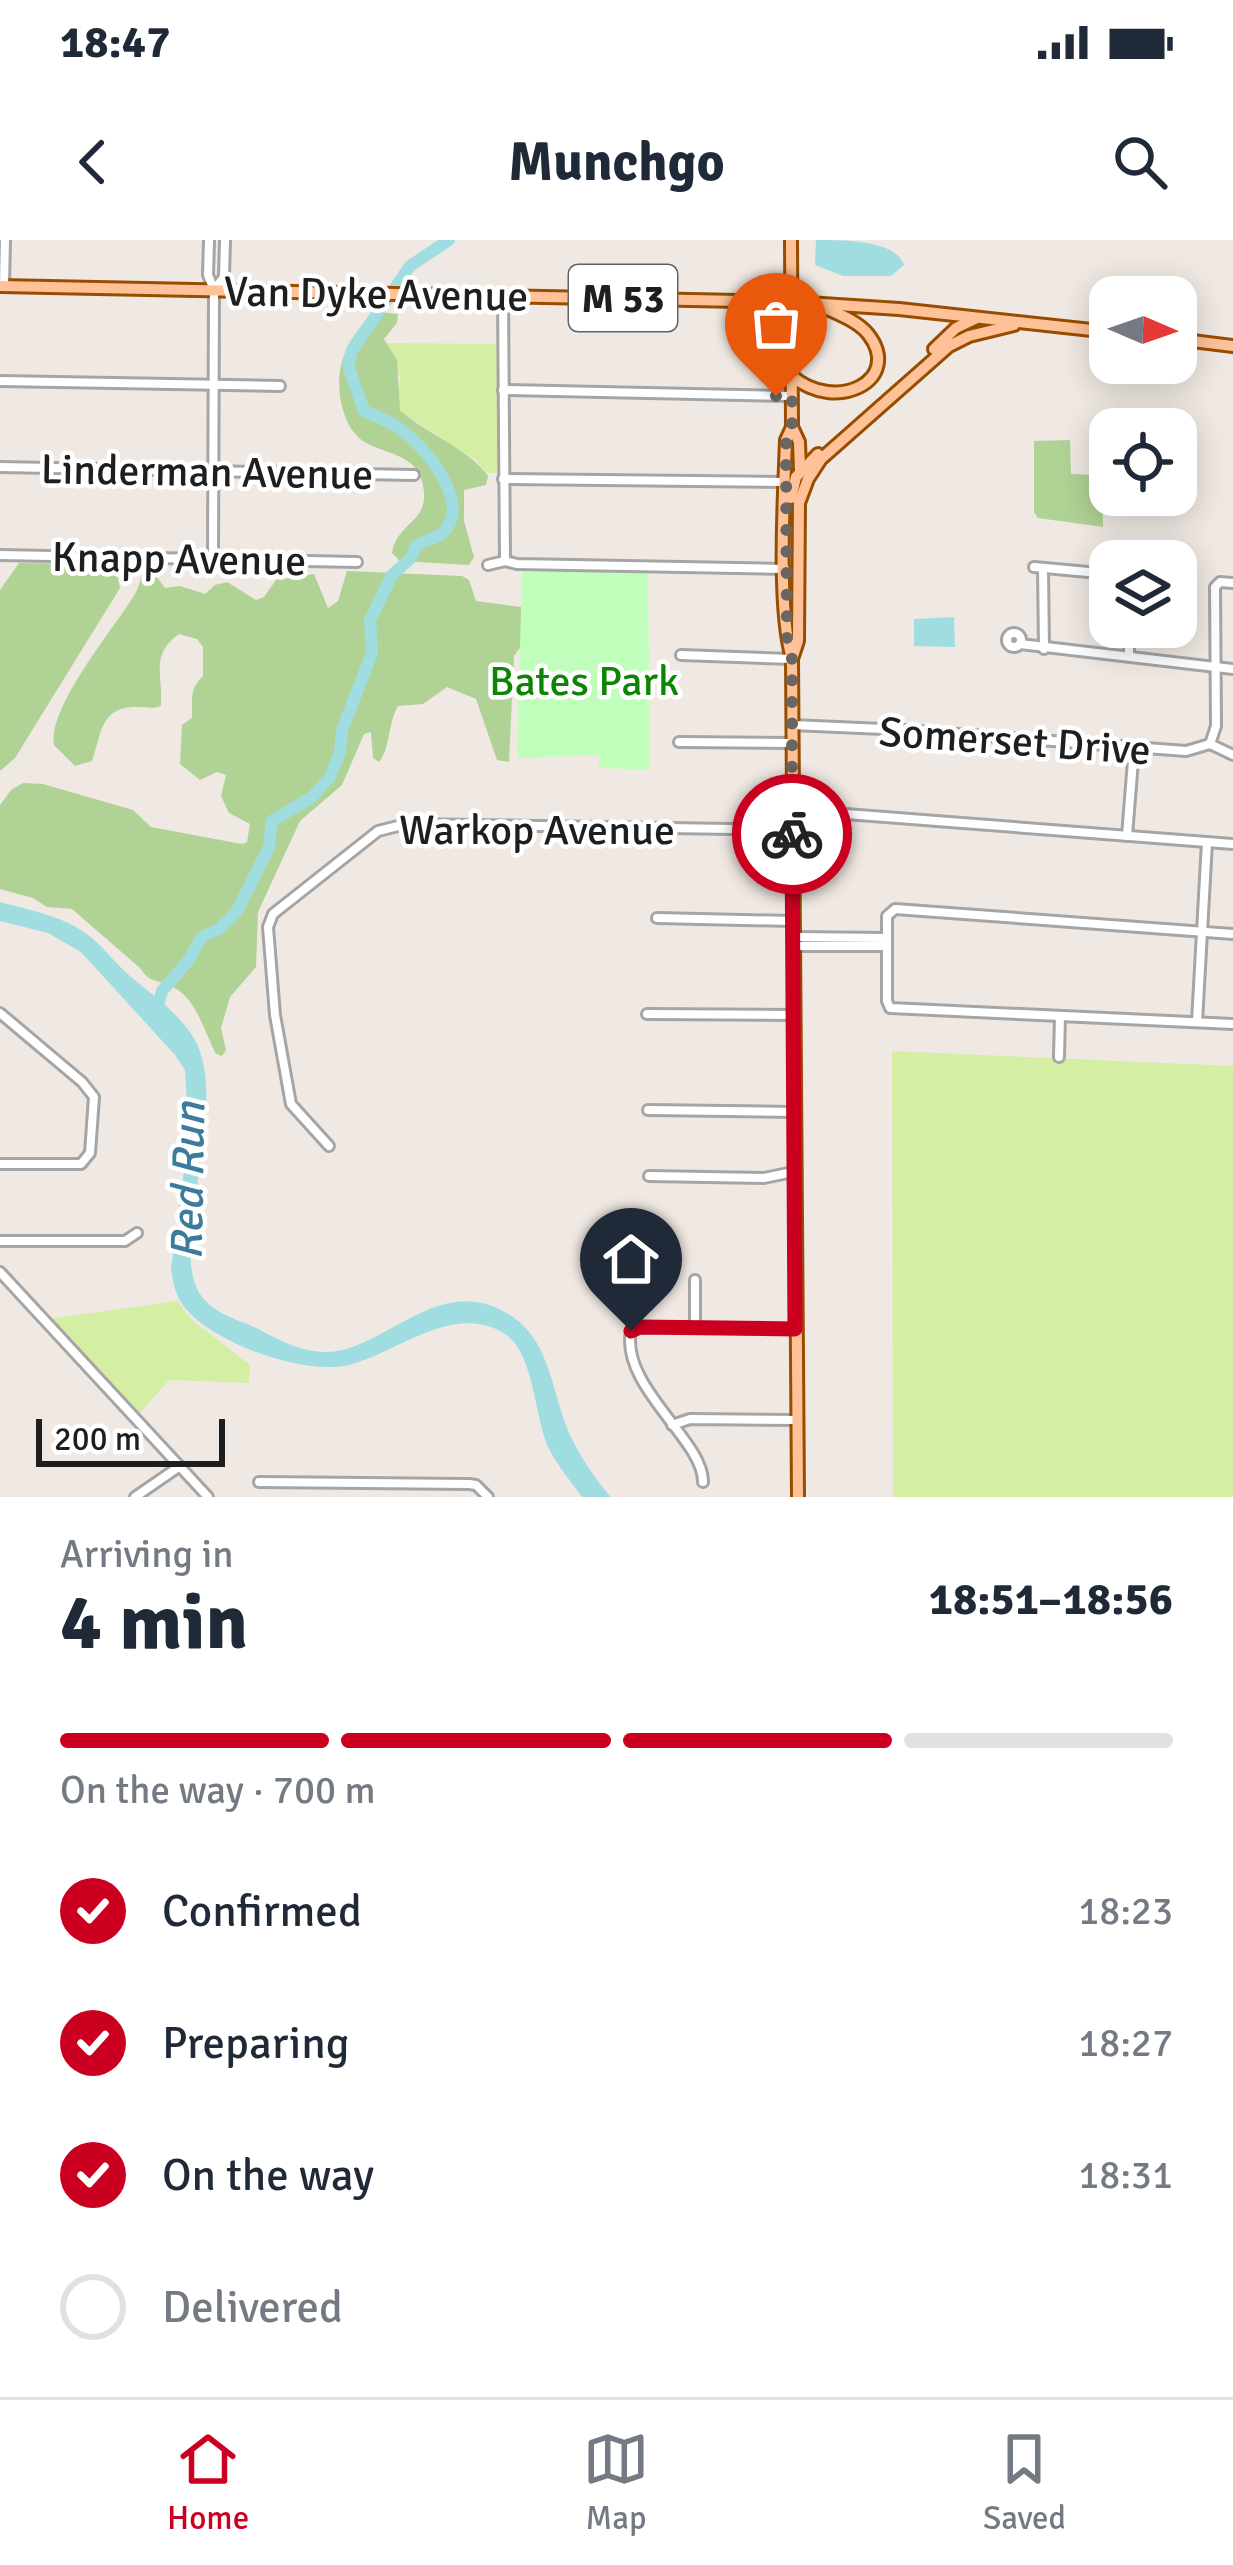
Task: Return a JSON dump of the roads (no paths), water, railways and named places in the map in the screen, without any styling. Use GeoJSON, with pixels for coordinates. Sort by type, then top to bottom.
{"type":"FeatureCollection","features":[{"type":"Feature","properties":{"kind":"main road"},"geometry":{"type":"LineString","coordinates":[[791,240],[792,427],[786,440],[785,482],[787,642],[792,659],[798,1497]]}},
{"type":"Feature","properties":{"kind":"main road","name":"Van Dyke Avenue"},"geometry":{"type":"LineString","coordinates":[[2,286],[792,302],[1089,330]]}},
{"type":"Feature","properties":{"kind":"main road"},"geometry":{"type":"LineString","coordinates":[[792,376],[806,386],[838,395],[862,387],[875,366],[874,347],[865,331],[816,303]]}},
{"type":"Feature","properties":{"kind":"main road"},"geometry":{"type":"LineString","coordinates":[[786,519],[800,472],[956,328],[980,317]]}},
{"type":"Feature","properties":{"kind":"main road"},"geometry":{"type":"LineString","coordinates":[[800,503],[818,463],[943,350],[969,336],[1023,322]]}},
{"type":"Feature","properties":{"kind":"main road"},"geometry":{"type":"LineString","coordinates":[[1197,342],[1233,346]]}},
{"type":"Feature","properties":{"kind":"main road"},"geometry":{"type":"LineString","coordinates":[[792,427],[799,442],[800,472],[798,641],[792,659]]}},
{"type":"Feature","properties":{"kind":"street"},"geometry":{"type":"LineString","coordinates":[[2,286],[4,240]]}},
{"type":"Feature","properties":{"kind":"street"},"geometry":{"type":"LineString","coordinates":[[209,240],[208,275],[214,290],[213,558]]}},
{"type":"Feature","properties":{"kind":"street"},"geometry":{"type":"LineString","coordinates":[[214,290],[224,277],[225,240]]}},
{"type":"Feature","properties":{"kind":"street"},"geometry":{"type":"LineString","coordinates":[[503,296],[505,561]]}},
{"type":"Feature","properties":{"kind":"street"},"geometry":{"type":"LineString","coordinates":[[0,381],[280,386]]}},
{"type":"Feature","properties":{"kind":"street"},"geometry":{"type":"LineString","coordinates":[[503,390],[792,396]]}},
{"type":"Feature","properties":{"kind":"street","name":"Linderman Avenue"},"geometry":{"type":"LineString","coordinates":[[0,467],[414,475]]}},
{"type":"Feature","properties":{"kind":"street"},"geometry":{"type":"LineString","coordinates":[[503,478],[785,482]]}},
{"type":"Feature","properties":{"kind":"street","name":"Knapp Avenue"},"geometry":{"type":"LineString","coordinates":[[0,555],[357,562]]}},
{"type":"Feature","properties":{"kind":"street"},"geometry":{"type":"LineString","coordinates":[[488,565],[505,561],[786,569]]}},
{"type":"Feature","properties":{"kind":"street"},"geometry":{"type":"LineString","coordinates":[[1043,650],[1038,568],[1089,572]]}},
{"type":"Feature","properties":{"kind":"street"},"geometry":{"type":"LineString","coordinates":[[1210,744],[1216,725],[1217,584],[1233,583]]}},
{"type":"Feature","properties":{"kind":"street"},"geometry":{"type":"LineString","coordinates":[[1020,644],[1233,669]]}},
{"type":"Feature","properties":{"kind":"street"},"geometry":{"type":"LineString","coordinates":[[1129,648],[1129,656]]}},
{"type":"Feature","properties":{"kind":"street"},"geometry":{"type":"LineString","coordinates":[[681,655],[792,659]]}},
{"type":"Feature","properties":{"kind":"street","name":"Somerset Drive"},"geometry":{"type":"LineString","coordinates":[[792,725],[1192,752],[1210,744],[1233,755]]}},
{"type":"Feature","properties":{"kind":"street"},"geometry":{"type":"LineString","coordinates":[[679,742],[792,743]]}},
{"type":"Feature","properties":{"kind":"street"},"geometry":{"type":"LineString","coordinates":[[1127,836],[1134,748]]}},
{"type":"Feature","properties":{"kind":"street"},"geometry":{"type":"LineString","coordinates":[[792,810],[1233,844]]}},
{"type":"Feature","properties":{"kind":"street","name":"Warkop Avenue"},"geometry":{"type":"LineString","coordinates":[[328,1146],[291,1104],[275,1015],[268,927],[273,914],[378,831],[406,824],[792,830]]}},
{"type":"Feature","properties":{"kind":"street"},"geometry":{"type":"LineString","coordinates":[[1197,1022],[1208,842]]}},
{"type":"Feature","properties":{"kind":"street"},"geometry":{"type":"LineString","coordinates":[[1233,934],[889,910],[887,942],[889,1007],[1233,1024]]}},
{"type":"Feature","properties":{"kind":"street"},"geometry":{"type":"LineString","coordinates":[[657,918],[792,921]]}},
{"type":"Feature","properties":{"kind":"street"},"geometry":{"type":"LineString","coordinates":[[792,942],[887,942]]}},
{"type":"Feature","properties":{"kind":"street"},"geometry":{"type":"LineString","coordinates":[[0,1013],[91,1092],[95,1107],[90,1153],[76,1165],[0,1164]]}},
{"type":"Feature","properties":{"kind":"street"},"geometry":{"type":"LineString","coordinates":[[647,1014],[792,1016]]}},
{"type":"Feature","properties":{"kind":"street"},"geometry":{"type":"LineString","coordinates":[[1059,1057],[1060,1016]]}},
{"type":"Feature","properties":{"kind":"street"},"geometry":{"type":"LineString","coordinates":[[648,1110],[792,1112]]}},
{"type":"Feature","properties":{"kind":"street"},"geometry":{"type":"LineString","coordinates":[[649,1177],[764,1178],[794,1172]]}},
{"type":"Feature","properties":{"kind":"street"},"geometry":{"type":"LineString","coordinates":[[0,1241],[125,1240],[137,1233]]}},
{"type":"Feature","properties":{"kind":"street"},"geometry":{"type":"LineString","coordinates":[[0,1272],[208,1497]]}},
{"type":"Feature","properties":{"kind":"street"},"geometry":{"type":"LineString","coordinates":[[695,1280],[695,1327]]}},
{"type":"Feature","properties":{"kind":"street"},"geometry":{"type":"LineString","coordinates":[[703,1482],[700,1465],[650,1396],[629,1342],[631,1331],[640,1327],[795,1329]]}},
{"type":"Feature","properties":{"kind":"street"},"geometry":{"type":"LineString","coordinates":[[672,1425],[690,1419],[796,1420]]}},
{"type":"Feature","properties":{"kind":"street"},"geometry":{"type":"LineString","coordinates":[[135,1497],[180,1466]]}},
{"type":"Feature","properties":{"kind":"street"},"geometry":{"type":"LineString","coordinates":[[259,1482],[476,1484],[488,1497]]}},
{"type":"Feature","properties":{"kind":"street"},"geometry":{"type":"LineString","coordinates":[[349,1482],[349,1497]]}},
{"type":"Feature","properties":{"kind":"water"},"geometry":{"type":"Polygon","coordinates":[[[816,240],[880,246],[904,265],[891,276],[843,276],[815,265],[816,240]]]}},
{"type":"Feature","properties":{"kind":"water"},"geometry":{"type":"Polygon","coordinates":[[[954,617],[955,647],[914,646],[914,619],[954,617]]]}},
{"type":"Feature","properties":{"kind":"water","name":"Red Run"},"geometry":{"type":"Polygon","coordinates":[[[0,902],[48,915],[82,931],[174,1013],[195,1040],[204,1069],[206,1103],[190,1248],[193,1277],[209,1304],[290,1345],[326,1352],[371,1339],[438,1306],[462,1301],[487,1304],[513,1317],[536,1342],[571,1437],[611,1497],[582,1497],[565,1474],[545,1438],[522,1356],[505,1334],[486,1325],[446,1326],[367,1359],[330,1367],[258,1353],[195,1318],[180,1300],[171,1269],[189,1132],[185,1070],[81,952],[48,933],[0,921],[0,902]]]}},
{"type":"Feature","properties":{"kind":"waterway"},"geometry":{"type":"LineString","coordinates":[[156,1013],[162,991],[202,937],[237,911],[269,847],[272,821],[312,797],[330,777],[342,730],[372,653],[370,620],[392,575],[411,558],[415,547],[441,534],[450,522],[450,493],[433,462],[409,436],[364,411],[348,365],[352,350],[410,266],[449,240]]}},
{"type":"Feature","properties":{"kind":"park label","name":"Bates Park"},"geometry":{"type":"Point","coordinates":[584,680]}}]}
